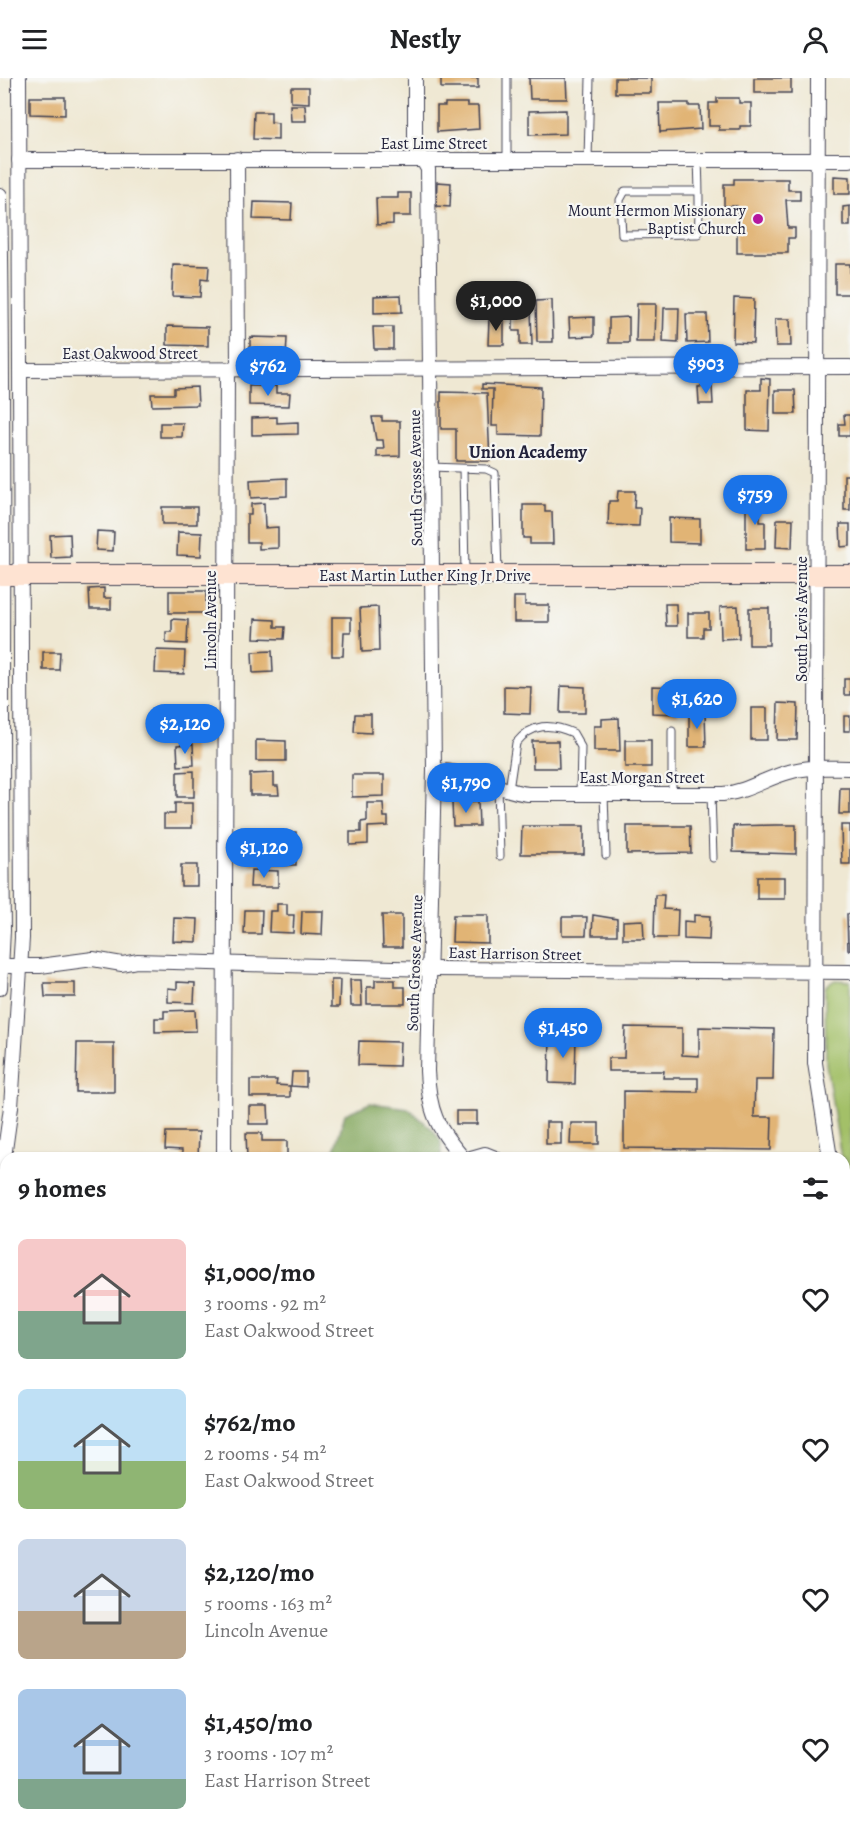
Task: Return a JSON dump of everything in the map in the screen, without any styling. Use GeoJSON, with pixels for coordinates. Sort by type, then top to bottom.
{"type":"FeatureCollection","features":[{"type":"Feature","properties":{"kind":"street"},"geometry":{"type":"LineString","coordinates":[[0,988],[2,966],[1,774],[7,575],[22,370],[19,78]]}},
{"type":"Feature","properties":{"kind":"street","name":"South Grosse Avenue"},"geometry":{"type":"LineString","coordinates":[[415,78],[415,147],[428,169],[434,770],[427,1071],[429,1104],[436,1122],[458,1152]]}},
{"type":"Feature","properties":{"kind":"street","name":"South Levis Avenue"},"geometry":{"type":"LineString","coordinates":[[818,78],[815,1063],[829,1152]]}},
{"type":"Feature","properties":{"kind":"street","name":"Lincoln Avenue"},"geometry":{"type":"LineString","coordinates":[[224,1152],[227,575],[237,159]]}},
{"type":"Feature","properties":{"kind":"street","name":"East Lime Street"},"geometry":{"type":"LineString","coordinates":[[19,160],[850,160]]}},
{"type":"Feature","properties":{"kind":"street"},"geometry":{"type":"LineString","coordinates":[[0,195],[7,575],[22,774],[22,938],[11,1107],[5,1152]]}},
{"type":"Feature","properties":{"kind":"street","name":"East Oakwood Street"},"geometry":{"type":"LineString","coordinates":[[22,370],[850,367]]}},
{"type":"Feature","properties":{"kind":"street","name":"East Martin Luther King Jr Drive"},"geometry":{"type":"LineString","coordinates":[[7,575],[850,575]]}},
{"type":"Feature","properties":{"kind":"street","name":"East Morgan Street"},"geometry":{"type":"LineString","coordinates":[[434,770],[459,771],[503,788],[528,794],[711,794],[739,792],[789,772],[817,768],[850,768]]}},
{"type":"Feature","properties":{"kind":"street"},"geometry":{"type":"LineString","coordinates":[[1,774],[22,774]]}},
{"type":"Feature","properties":{"kind":"street","name":"East Harrison Street"},"geometry":{"type":"LineString","coordinates":[[2,966],[93,959],[122,964],[137,961],[431,969],[850,972]]}},
{"type":"Feature","properties":{"kind":"lane"},"geometry":{"type":"LineString","coordinates":[[507,78],[507,160]]}},
{"type":"Feature","properties":{"kind":"lane"},"geometry":{"type":"LineString","coordinates":[[588,160],[590,78]]}},
{"type":"Feature","properties":{"kind":"lane"},"geometry":{"type":"LineString","coordinates":[[698,160],[699,191],[698,234],[622,235],[620,200],[625,191],[699,191]]}},
{"type":"Feature","properties":{"kind":"lane"},"geometry":{"type":"LineString","coordinates":[[431,467],[486,469],[495,473],[498,575]]}},
{"type":"Feature","properties":{"kind":"lane"},"geometry":{"type":"LineString","coordinates":[[463,469],[465,574]]}},
{"type":"Feature","properties":{"kind":"lane"},"geometry":{"type":"LineString","coordinates":[[500,856],[503,788],[516,743],[532,728],[547,726],[573,733],[581,747],[580,794]]}},
{"type":"Feature","properties":{"kind":"lane"},"geometry":{"type":"LineString","coordinates":[[672,731],[672,794]]}},
{"type":"Feature","properties":{"kind":"lane"},"geometry":{"type":"LineString","coordinates":[[604,794],[606,855]]}},
{"type":"Feature","properties":{"kind":"lane"},"geometry":{"type":"LineString","coordinates":[[711,794],[713,858]]}},
{"type":"Feature","properties":{"kind":"green space"},"geometry":{"type":"Polygon","coordinates":[[[835,980],[850,981],[850,1152],[840,1152],[826,1064],[826,986],[835,980]]]}},
{"type":"Feature","properties":{"kind":"green space"},"geometry":{"type":"Polygon","coordinates":[[[370,1103],[408,1108],[432,1129],[441,1141],[441,1152],[334,1152],[345,1114],[370,1103]]]}},
{"type":"Feature","properties":{"kind":"building"},"geometry":{"type":"Polygon","coordinates":[[[441,78],[478,78],[478,88],[441,88],[441,78]]]}},
{"type":"Feature","properties":{"kind":"building"},"geometry":{"type":"Polygon","coordinates":[[[529,78],[566,78],[567,99],[530,99],[529,78]]]}},
{"type":"Feature","properties":{"kind":"building"},"geometry":{"type":"Polygon","coordinates":[[[615,78],[651,78],[651,93],[615,93],[615,78]]]}},
{"type":"Feature","properties":{"kind":"building"},"geometry":{"type":"Polygon","coordinates":[[[754,78],[791,78],[791,93],[754,93],[754,78]]]}},
{"type":"Feature","properties":{"kind":"building"},"geometry":{"type":"Polygon","coordinates":[[[291,87],[309,87],[309,103],[291,102],[291,87]]]}},
{"type":"Feature","properties":{"kind":"building"},"geometry":{"type":"Polygon","coordinates":[[[30,97],[65,97],[65,115],[30,114],[30,97]]]}},
{"type":"Feature","properties":{"kind":"building"},"geometry":{"type":"Polygon","coordinates":[[[717,98],[739,98],[739,103],[751,103],[751,126],[740,126],[740,130],[719,130],[719,126],[709,126],[709,103],[717,103],[717,98]]]}},
{"type":"Feature","properties":{"kind":"building"},"geometry":{"type":"Polygon","coordinates":[[[445,103],[467,103],[467,106],[478,106],[479,129],[437,132],[437,106],[445,106],[445,103]]]}},
{"type":"Feature","properties":{"kind":"building"},"geometry":{"type":"Polygon","coordinates":[[[659,103],[689,103],[689,106],[700,106],[701,129],[660,132],[659,103]]]}},
{"type":"Feature","properties":{"kind":"building"},"geometry":{"type":"Polygon","coordinates":[[[290,105],[305,105],[306,121],[291,121],[290,105]]]}},
{"type":"Feature","properties":{"kind":"building"},"geometry":{"type":"Polygon","coordinates":[[[566,110],[566,134],[529,135],[529,111],[566,110]]]}},
{"type":"Feature","properties":{"kind":"building"},"geometry":{"type":"Polygon","coordinates":[[[254,112],[271,112],[271,122],[278,123],[278,140],[253,139],[254,112]]]}},
{"type":"Feature","properties":{"kind":"building"},"geometry":{"type":"Polygon","coordinates":[[[834,176],[850,177],[850,194],[834,194],[834,176]]]}},
{"type":"Feature","properties":{"kind":"building"},"geometry":{"type":"Polygon","coordinates":[[[734,179],[788,179],[788,190],[800,190],[800,200],[786,200],[788,228],[795,228],[795,238],[788,238],[788,253],[737,253],[737,206],[724,206],[724,184],[734,184],[734,179]]]}},
{"type":"Feature","properties":{"kind":"building"},"geometry":{"type":"Polygon","coordinates":[[[437,182],[451,183],[450,207],[436,206],[437,182]]]}},
{"type":"Feature","properties":{"kind":"building"},"geometry":{"type":"Polygon","coordinates":[[[398,193],[411,193],[411,216],[393,216],[393,224],[377,225],[376,198],[398,198],[398,193]]]}},
{"type":"Feature","properties":{"kind":"building"},"geometry":{"type":"Polygon","coordinates":[[[254,202],[292,203],[291,220],[253,219],[254,202]]]}},
{"type":"Feature","properties":{"kind":"building"},"geometry":{"type":"Polygon","coordinates":[[[850,206],[850,226],[843,226],[843,207],[850,206]]]}},
{"type":"Feature","properties":{"kind":"building"},"geometry":{"type":"Polygon","coordinates":[[[835,264],[850,264],[850,294],[835,294],[835,264]]]}},
{"type":"Feature","properties":{"kind":"building"},"geometry":{"type":"Polygon","coordinates":[[[173,265],[209,266],[208,280],[201,279],[200,297],[172,296],[173,265]]]}},
{"type":"Feature","properties":{"kind":"building"},"geometry":{"type":"Polygon","coordinates":[[[401,295],[402,312],[374,313],[374,296],[401,295]]]}},
{"type":"Feature","properties":{"kind":"building"},"geometry":{"type":"Polygon","coordinates":[[[734,298],[754,299],[753,343],[733,342],[734,298]]]}},
{"type":"Feature","properties":{"kind":"building"},"geometry":{"type":"Polygon","coordinates":[[[552,300],[553,342],[537,342],[536,301],[552,300]]]}},
{"type":"Feature","properties":{"kind":"building"},"geometry":{"type":"Polygon","coordinates":[[[637,304],[656,304],[655,342],[636,342],[637,304]]]}},
{"type":"Feature","properties":{"kind":"building"},"geometry":{"type":"Polygon","coordinates":[[[513,308],[531,308],[532,345],[520,345],[520,331],[513,331],[513,308]]]}},
{"type":"Feature","properties":{"kind":"building"},"geometry":{"type":"Polygon","coordinates":[[[664,308],[679,308],[678,343],[663,342],[664,308]]]}},
{"type":"Feature","properties":{"kind":"building"},"geometry":{"type":"Polygon","coordinates":[[[686,314],[707,314],[708,342],[687,343],[686,314]]]}},
{"type":"Feature","properties":{"kind":"building"},"geometry":{"type":"Polygon","coordinates":[[[594,317],[594,336],[570,337],[569,318],[594,317]]]}},
{"type":"Feature","properties":{"kind":"building"},"geometry":{"type":"Polygon","coordinates":[[[629,317],[629,343],[609,343],[609,318],[629,317]]]}},
{"type":"Feature","properties":{"kind":"building"},"geometry":{"type":"Polygon","coordinates":[[[489,318],[504,318],[504,345],[488,345],[489,318]]]}},
{"type":"Feature","properties":{"kind":"building"},"geometry":{"type":"Polygon","coordinates":[[[775,319],[790,319],[791,346],[776,346],[775,319]]]}},
{"type":"Feature","properties":{"kind":"building"},"geometry":{"type":"Polygon","coordinates":[[[167,326],[208,327],[208,346],[167,345],[167,326]]]}},
{"type":"Feature","properties":{"kind":"building"},"geometry":{"type":"Polygon","coordinates":[[[373,327],[393,327],[393,349],[374,349],[373,327]]]}},
{"type":"Feature","properties":{"kind":"building"},"geometry":{"type":"Polygon","coordinates":[[[250,337],[287,338],[286,358],[250,358],[250,337]]]}},
{"type":"Feature","properties":{"kind":"building"},"geometry":{"type":"Polygon","coordinates":[[[761,378],[770,379],[769,431],[747,430],[747,390],[761,390],[761,378]]]}},
{"type":"Feature","properties":{"kind":"building"},"geometry":{"type":"Polygon","coordinates":[[[482,384],[541,387],[540,436],[498,435],[498,426],[492,426],[493,389],[482,389],[482,384]]]}},
{"type":"Feature","properties":{"kind":"building"},"geometry":{"type":"Polygon","coordinates":[[[249,386],[276,386],[276,393],[290,393],[289,406],[249,405],[249,386]]]}},
{"type":"Feature","properties":{"kind":"building"},"geometry":{"type":"Polygon","coordinates":[[[712,386],[713,404],[699,404],[698,387],[712,386]]]}},
{"type":"Feature","properties":{"kind":"building"},"geometry":{"type":"Polygon","coordinates":[[[197,387],[198,405],[152,406],[151,394],[174,394],[174,388],[197,387]]]}},
{"type":"Feature","properties":{"kind":"building"},"geometry":{"type":"Polygon","coordinates":[[[775,390],[795,390],[796,414],[775,414],[775,390]]]}},
{"type":"Feature","properties":{"kind":"building"},"geometry":{"type":"Polygon","coordinates":[[[441,392],[487,393],[490,461],[456,461],[456,429],[441,429],[441,392]]]}},
{"type":"Feature","properties":{"kind":"building"},"geometry":{"type":"Polygon","coordinates":[[[844,415],[850,415],[850,436],[839,436],[839,424],[845,424],[844,415]]]}},
{"type":"Feature","properties":{"kind":"building"},"geometry":{"type":"Polygon","coordinates":[[[277,417],[277,423],[298,422],[298,434],[252,435],[252,418],[277,417]]]}},
{"type":"Feature","properties":{"kind":"building"},"geometry":{"type":"Polygon","coordinates":[[[372,417],[382,417],[382,421],[400,421],[400,456],[377,457],[377,449],[384,449],[383,440],[376,440],[372,417]]]}},
{"type":"Feature","properties":{"kind":"building"},"geometry":{"type":"Polygon","coordinates":[[[160,423],[183,423],[182,437],[160,437],[160,423]]]}},
{"type":"Feature","properties":{"kind":"building"},"geometry":{"type":"Polygon","coordinates":[[[844,475],[850,475],[850,510],[844,510],[844,475]]]}},
{"type":"Feature","properties":{"kind":"building"},"geometry":{"type":"Polygon","coordinates":[[[287,478],[287,496],[251,498],[250,480],[287,478]]]}},
{"type":"Feature","properties":{"kind":"building"},"geometry":{"type":"Polygon","coordinates":[[[618,491],[635,491],[634,508],[640,508],[639,526],[608,525],[609,501],[617,501],[618,491]]]}},
{"type":"Feature","properties":{"kind":"building"},"geometry":{"type":"Polygon","coordinates":[[[746,500],[760,500],[760,522],[765,522],[765,549],[746,549],[746,500]]]}},
{"type":"Feature","properties":{"kind":"building"},"geometry":{"type":"Polygon","coordinates":[[[264,503],[265,528],[278,527],[278,548],[259,549],[259,542],[247,542],[247,515],[251,515],[251,504],[264,503]]]}},
{"type":"Feature","properties":{"kind":"building"},"geometry":{"type":"Polygon","coordinates":[[[523,505],[545,505],[545,512],[552,512],[553,544],[530,544],[530,538],[523,538],[523,505]]]}},
{"type":"Feature","properties":{"kind":"building"},"geometry":{"type":"Polygon","coordinates":[[[162,507],[197,507],[197,524],[162,524],[162,507]]]}},
{"type":"Feature","properties":{"kind":"building"},"geometry":{"type":"Polygon","coordinates":[[[669,518],[700,519],[700,543],[669,542],[669,518]]]}},
{"type":"Feature","properties":{"kind":"building"},"geometry":{"type":"Polygon","coordinates":[[[777,519],[793,519],[792,548],[776,547],[777,519]]]}},
{"type":"Feature","properties":{"kind":"building"},"geometry":{"type":"Polygon","coordinates":[[[840,524],[850,524],[850,546],[841,547],[840,524]]]}},
{"type":"Feature","properties":{"kind":"building"},"geometry":{"type":"Polygon","coordinates":[[[97,531],[114,532],[113,551],[96,550],[97,531]]]}},
{"type":"Feature","properties":{"kind":"building"},"geometry":{"type":"Polygon","coordinates":[[[178,532],[202,533],[201,556],[177,555],[178,532]]]}},
{"type":"Feature","properties":{"kind":"building"},"geometry":{"type":"Polygon","coordinates":[[[70,534],[71,557],[51,558],[50,535],[70,534]]]}},
{"type":"Feature","properties":{"kind":"building"},"geometry":{"type":"Polygon","coordinates":[[[104,588],[104,598],[111,598],[111,609],[90,609],[89,589],[104,588]]]}},
{"type":"Feature","properties":{"kind":"building"},"geometry":{"type":"Polygon","coordinates":[[[169,591],[206,591],[206,613],[169,613],[169,591]]]}},
{"type":"Feature","properties":{"kind":"building"},"geometry":{"type":"Polygon","coordinates":[[[514,597],[525,597],[525,605],[549,605],[549,622],[514,622],[514,597]]]}},
{"type":"Feature","properties":{"kind":"building"},"geometry":{"type":"Polygon","coordinates":[[[665,604],[676,604],[677,626],[666,626],[665,604]]]}},
{"type":"Feature","properties":{"kind":"building"},"geometry":{"type":"Polygon","coordinates":[[[738,606],[739,638],[721,639],[720,607],[738,606]]]}},
{"type":"Feature","properties":{"kind":"building"},"geometry":{"type":"Polygon","coordinates":[[[378,607],[379,651],[362,652],[360,608],[378,607]]]}},
{"type":"Feature","properties":{"kind":"building"},"geometry":{"type":"Polygon","coordinates":[[[749,608],[769,608],[769,645],[749,645],[749,608]]]}},
{"type":"Feature","properties":{"kind":"building"},"geometry":{"type":"Polygon","coordinates":[[[688,613],[709,613],[709,628],[703,628],[703,637],[688,637],[688,613]]]}},
{"type":"Feature","properties":{"kind":"building"},"geometry":{"type":"Polygon","coordinates":[[[332,617],[351,617],[351,632],[344,632],[343,656],[332,656],[332,617]]]}},
{"type":"Feature","properties":{"kind":"building"},"geometry":{"type":"Polygon","coordinates":[[[172,619],[188,620],[187,644],[166,643],[166,632],[172,632],[172,619]]]}},
{"type":"Feature","properties":{"kind":"building"},"geometry":{"type":"Polygon","coordinates":[[[255,619],[275,620],[275,627],[285,627],[284,639],[254,638],[255,619]]]}},
{"type":"Feature","properties":{"kind":"building"},"geometry":{"type":"Polygon","coordinates":[[[156,650],[185,651],[184,674],[155,673],[156,650]]]}},
{"type":"Feature","properties":{"kind":"building"},"geometry":{"type":"Polygon","coordinates":[[[272,651],[273,672],[253,673],[252,652],[272,651]]]}},
{"type":"Feature","properties":{"kind":"building"},"geometry":{"type":"Polygon","coordinates":[[[43,652],[60,652],[59,670],[43,670],[43,652]]]}},
{"type":"Feature","properties":{"kind":"building"},"geometry":{"type":"Polygon","coordinates":[[[844,679],[850,679],[850,695],[844,695],[844,679]]]}},
{"type":"Feature","properties":{"kind":"building"},"geometry":{"type":"Polygon","coordinates":[[[504,686],[531,687],[530,714],[504,713],[504,686]]]}},
{"type":"Feature","properties":{"kind":"building"},"geometry":{"type":"Polygon","coordinates":[[[561,686],[585,687],[585,713],[560,713],[561,686]]]}},
{"type":"Feature","properties":{"kind":"building"},"geometry":{"type":"Polygon","coordinates":[[[652,686],[679,687],[678,714],[652,713],[652,686]]]}},
{"type":"Feature","properties":{"kind":"building"},"geometry":{"type":"Polygon","coordinates":[[[778,703],[798,704],[797,740],[777,740],[778,703]]]}},
{"type":"Feature","properties":{"kind":"building"},"geometry":{"type":"Polygon","coordinates":[[[751,708],[767,708],[767,740],[751,740],[751,708]]]}},
{"type":"Feature","properties":{"kind":"building"},"geometry":{"type":"Polygon","coordinates":[[[165,711],[196,711],[196,734],[166,734],[165,711]]]}},
{"type":"Feature","properties":{"kind":"building"},"geometry":{"type":"Polygon","coordinates":[[[705,712],[706,747],[689,747],[689,713],[705,712]]]}},
{"type":"Feature","properties":{"kind":"building"},"geometry":{"type":"Polygon","coordinates":[[[355,714],[371,714],[371,733],[354,732],[355,714]]]}},
{"type":"Feature","properties":{"kind":"building"},"geometry":{"type":"Polygon","coordinates":[[[844,716],[850,716],[850,731],[844,731],[844,716]]]}},
{"type":"Feature","properties":{"kind":"building"},"geometry":{"type":"Polygon","coordinates":[[[619,718],[620,751],[594,751],[594,726],[602,726],[602,719],[619,718]]]}},
{"type":"Feature","properties":{"kind":"building"},"geometry":{"type":"Polygon","coordinates":[[[256,740],[286,741],[286,761],[256,761],[256,740]]]}},
{"type":"Feature","properties":{"kind":"building"},"geometry":{"type":"Polygon","coordinates":[[[625,740],[651,740],[651,767],[625,767],[625,740]]]}},
{"type":"Feature","properties":{"kind":"building"},"geometry":{"type":"Polygon","coordinates":[[[532,741],[558,741],[559,768],[533,768],[532,741]]]}},
{"type":"Feature","properties":{"kind":"building"},"geometry":{"type":"Polygon","coordinates":[[[193,744],[194,765],[178,766],[177,745],[193,744]]]}},
{"type":"Feature","properties":{"kind":"building"},"geometry":{"type":"Polygon","coordinates":[[[194,771],[194,797],[177,797],[177,772],[194,771]]]}},
{"type":"Feature","properties":{"kind":"building"},"geometry":{"type":"Polygon","coordinates":[[[274,773],[274,786],[278,786],[279,795],[250,795],[250,774],[274,773]]]}},
{"type":"Feature","properties":{"kind":"building"},"geometry":{"type":"Polygon","coordinates":[[[352,775],[384,775],[384,796],[352,797],[352,775]]]}},
{"type":"Feature","properties":{"kind":"building"},"geometry":{"type":"Polygon","coordinates":[[[840,788],[850,788],[850,814],[839,814],[840,788]]]}},
{"type":"Feature","properties":{"kind":"building"},"geometry":{"type":"Polygon","coordinates":[[[478,801],[479,826],[453,826],[452,802],[478,801]]]}},
{"type":"Feature","properties":{"kind":"building"},"geometry":{"type":"Polygon","coordinates":[[[175,803],[192,803],[192,828],[164,828],[164,814],[175,814],[175,803]]]}},
{"type":"Feature","properties":{"kind":"building"},"geometry":{"type":"Polygon","coordinates":[[[367,803],[383,803],[384,817],[388,817],[388,826],[368,827],[368,844],[350,845],[350,832],[361,832],[361,822],[367,821],[367,803]]]}},
{"type":"Feature","properties":{"kind":"building"},"geometry":{"type":"Polygon","coordinates":[[[796,825],[796,854],[733,852],[733,826],[796,825]]]}},
{"type":"Feature","properties":{"kind":"building"},"geometry":{"type":"Polygon","coordinates":[[[841,825],[850,825],[850,864],[842,864],[841,825]]]}},
{"type":"Feature","properties":{"kind":"building"},"geometry":{"type":"Polygon","coordinates":[[[522,826],[584,826],[584,854],[521,854],[522,826]]]}},
{"type":"Feature","properties":{"kind":"building"},"geometry":{"type":"Polygon","coordinates":[[[627,826],[690,826],[691,853],[627,854],[627,826]]]}},
{"type":"Feature","properties":{"kind":"building"},"geometry":{"type":"Polygon","coordinates":[[[251,832],[296,832],[296,865],[251,865],[251,832]]]}},
{"type":"Feature","properties":{"kind":"building"},"geometry":{"type":"Polygon","coordinates":[[[181,865],[197,865],[197,886],[181,886],[181,865]]]}},
{"type":"Feature","properties":{"kind":"building"},"geometry":{"type":"Polygon","coordinates":[[[251,870],[278,871],[278,887],[250,887],[251,870]]]}},
{"type":"Feature","properties":{"kind":"building"},"geometry":{"type":"Polygon","coordinates":[[[757,877],[785,877],[785,899],[757,899],[757,877]]]}},
{"type":"Feature","properties":{"kind":"building"},"geometry":{"type":"Polygon","coordinates":[[[655,895],[664,895],[663,909],[678,910],[677,938],[654,938],[655,895]]]}},
{"type":"Feature","properties":{"kind":"building"},"geometry":{"type":"Polygon","coordinates":[[[277,904],[287,904],[287,915],[294,915],[293,933],[269,932],[270,911],[277,911],[277,904]]]}},
{"type":"Feature","properties":{"kind":"building"},"geometry":{"type":"Polygon","coordinates":[[[245,910],[262,910],[261,934],[244,934],[245,910]]]}},
{"type":"Feature","properties":{"kind":"building"},"geometry":{"type":"Polygon","coordinates":[[[302,911],[323,911],[322,935],[301,934],[302,911]]]}},
{"type":"Feature","properties":{"kind":"building"},"geometry":{"type":"Polygon","coordinates":[[[847,914],[850,914],[850,950],[848,950],[847,914]]]}},
{"type":"Feature","properties":{"kind":"building"},"geometry":{"type":"Polygon","coordinates":[[[382,915],[402,915],[402,947],[383,947],[382,915]]]}},
{"type":"Feature","properties":{"kind":"building"},"geometry":{"type":"Polygon","coordinates":[[[453,915],[488,915],[488,943],[452,942],[453,915]]]}},
{"type":"Feature","properties":{"kind":"building"},"geometry":{"type":"Polygon","coordinates":[[[593,915],[617,919],[617,935],[592,935],[593,915]]]}},
{"type":"Feature","properties":{"kind":"building"},"geometry":{"type":"Polygon","coordinates":[[[694,915],[710,916],[709,940],[684,939],[684,921],[694,922],[694,915]]]}},
{"type":"Feature","properties":{"kind":"building"},"geometry":{"type":"Polygon","coordinates":[[[562,917],[587,917],[586,935],[562,935],[562,917]]]}},
{"type":"Feature","properties":{"kind":"building"},"geometry":{"type":"Polygon","coordinates":[[[174,918],[198,919],[197,942],[173,941],[174,918]]]}},
{"type":"Feature","properties":{"kind":"building"},"geometry":{"type":"Polygon","coordinates":[[[643,920],[644,939],[623,939],[623,921],[643,920]]]}},
{"type":"Feature","properties":{"kind":"building"},"geometry":{"type":"Polygon","coordinates":[[[331,980],[340,980],[339,1007],[331,1007],[331,980]]]}},
{"type":"Feature","properties":{"kind":"building"},"geometry":{"type":"Polygon","coordinates":[[[350,980],[361,980],[362,1006],[351,1006],[350,980]]]}},
{"type":"Feature","properties":{"kind":"building"},"geometry":{"type":"Polygon","coordinates":[[[375,980],[395,980],[395,987],[405,987],[405,1004],[367,1004],[367,987],[375,987],[375,980]]]}},
{"type":"Feature","properties":{"kind":"building"},"geometry":{"type":"Polygon","coordinates":[[[177,982],[195,983],[194,1003],[168,1002],[168,988],[177,989],[177,982]]]}},
{"type":"Feature","properties":{"kind":"building"},"geometry":{"type":"Polygon","coordinates":[[[44,983],[75,983],[75,997],[45,997],[44,983]]]}},
{"type":"Feature","properties":{"kind":"building"},"geometry":{"type":"Polygon","coordinates":[[[195,1010],[196,1031],[155,1032],[155,1018],[164,1018],[164,1011],[195,1010]]]}},
{"type":"Feature","properties":{"kind":"building"},"geometry":{"type":"Polygon","coordinates":[[[625,1027],[682,1028],[682,1055],[699,1056],[699,1027],[774,1029],[773,1080],[755,1080],[754,1117],[772,1117],[771,1150],[624,1148],[624,1091],[698,1092],[698,1078],[663,1078],[664,1071],[608,1071],[608,1058],[624,1058],[625,1027]]]}},
{"type":"Feature","properties":{"kind":"building"},"geometry":{"type":"Polygon","coordinates":[[[550,1034],[576,1034],[575,1084],[549,1083],[550,1034]]]}},
{"type":"Feature","properties":{"kind":"building"},"geometry":{"type":"Polygon","coordinates":[[[359,1041],[400,1042],[399,1066],[358,1065],[359,1041]]]}},
{"type":"Feature","properties":{"kind":"building"},"geometry":{"type":"Polygon","coordinates":[[[77,1043],[114,1043],[114,1092],[76,1092],[77,1043]]]}},
{"type":"Feature","properties":{"kind":"building"},"geometry":{"type":"Polygon","coordinates":[[[292,1072],[306,1072],[306,1087],[291,1086],[292,1072]]]}},
{"type":"Feature","properties":{"kind":"building"},"geometry":{"type":"Polygon","coordinates":[[[250,1080],[277,1080],[276,1085],[290,1086],[290,1097],[250,1097],[250,1080]]]}},
{"type":"Feature","properties":{"kind":"building"},"geometry":{"type":"Polygon","coordinates":[[[249,1106],[268,1106],[269,1124],[249,1124],[249,1106]]]}},
{"type":"Feature","properties":{"kind":"building"},"geometry":{"type":"Polygon","coordinates":[[[456,1111],[477,1111],[477,1124],[456,1124],[456,1111]]]}},
{"type":"Feature","properties":{"kind":"building"},"geometry":{"type":"Polygon","coordinates":[[[546,1122],[561,1122],[561,1144],[546,1144],[546,1122]]]}},
{"type":"Feature","properties":{"kind":"building"},"geometry":{"type":"Polygon","coordinates":[[[571,1123],[599,1123],[599,1144],[570,1144],[571,1123]]]}},
{"type":"Feature","properties":{"kind":"building"},"geometry":{"type":"Polygon","coordinates":[[[166,1132],[199,1132],[198,1152],[165,1149],[166,1132]]]}},
{"type":"Feature","properties":{"kind":"building"},"geometry":{"type":"Polygon","coordinates":[[[246,1133],[262,1133],[262,1141],[287,1141],[287,1152],[247,1152],[246,1133]]]}},
{"type":"Feature","properties":{"kind":"place","name":"Mount Hermon Missionary Baptist Church"},"geometry":{"type":"Point","coordinates":[758,219]}},
{"type":"Feature","properties":{"kind":"district","name":"Union Academy"},"geometry":{"type":"Point","coordinates":[528,452]}}]}
